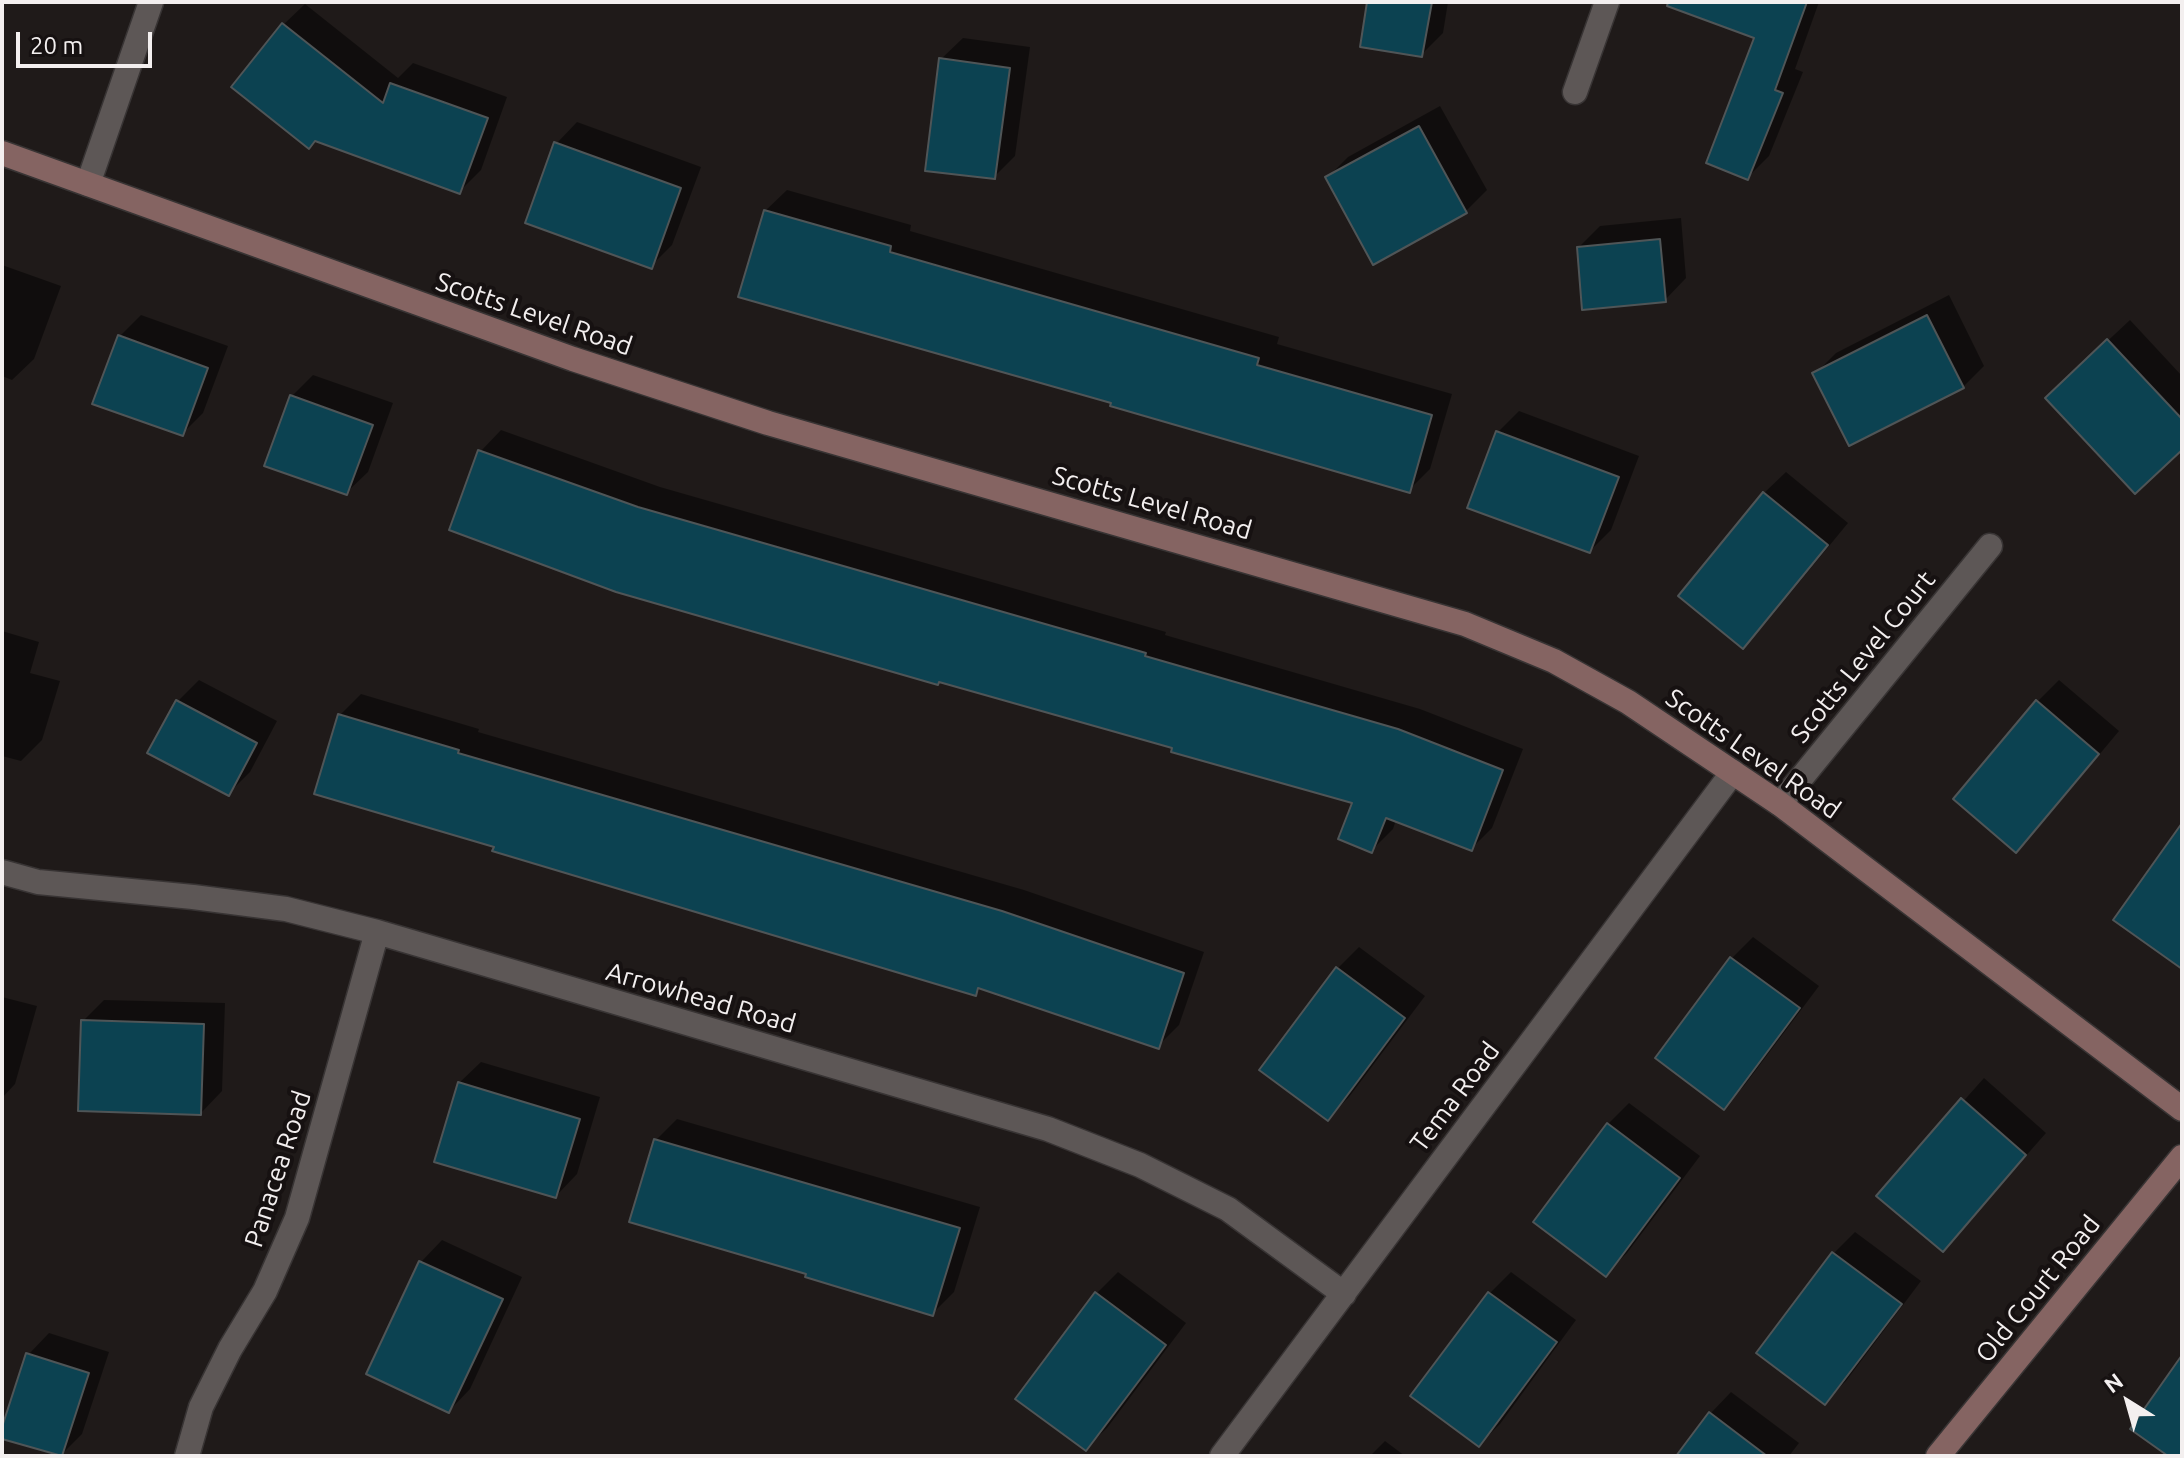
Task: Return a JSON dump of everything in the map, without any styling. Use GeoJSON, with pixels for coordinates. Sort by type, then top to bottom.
{"type":"FeatureCollection","features":[{"type":"Feature","properties":{"kind":"street"},"geometry":{"type":"LineString","coordinates":[[88,184],[151,2]]}},
{"type":"Feature","properties":{"kind":"street"},"geometry":{"type":"LineString","coordinates":[[1575,92],[1607,2]]}},
{"type":"Feature","properties":{"kind":"street","name":"Scotts Level Road"},"geometry":{"type":"LineString","coordinates":[[2,153],[558,354],[754,418],[1465,624],[1566,668],[1628,702],[1780,804],[2182,1109]]}},
{"type":"Feature","properties":{"kind":"street","name":"Scotts Level Court"},"geometry":{"type":"LineString","coordinates":[[1780,804],[1990,546]]}},
{"type":"Feature","properties":{"kind":"street","name":"Tema Road"},"geometry":{"type":"LineString","coordinates":[[1222,1456],[1733,772]]}},
{"type":"Feature","properties":{"kind":"street","name":"Arrowhead Road"},"geometry":{"type":"LineString","coordinates":[[2,872],[38,882],[286,909],[377,932],[1048,1129],[1140,1165],[1228,1209],[1344,1294]]}},
{"type":"Feature","properties":{"kind":"street","name":"Panacea Road"},"geometry":{"type":"LineString","coordinates":[[187,1456],[201,1407],[230,1349],[265,1291],[297,1218],[377,932]]}},
{"type":"Feature","properties":{"kind":"street","name":"Old Court Road"},"geometry":{"type":"LineString","coordinates":[[1938,1456],[2182,1157]]}},
{"type":"Feature","properties":{"kind":"building"},"geometry":{"type":"Polygon","coordinates":[[[1367,2],[1432,2],[1422,57],[1360,47],[1367,2]]]}},
{"type":"Feature","properties":{"kind":"building"},"geometry":{"type":"Polygon","coordinates":[[[1668,2],[1807,2],[1775,90],[1783,93],[1748,180],[1706,163],[1754,38],[1667,6],[1668,2]]]}},
{"type":"Feature","properties":{"kind":"building"},"geometry":{"type":"Polygon","coordinates":[[[282,23],[383,103],[390,83],[488,118],[460,194],[315,141],[309,149],[231,87],[282,23]]]}},
{"type":"Feature","properties":{"kind":"building"},"geometry":{"type":"Polygon","coordinates":[[[939,58],[1010,68],[995,179],[925,171],[939,58]]]}},
{"type":"Feature","properties":{"kind":"building"},"geometry":{"type":"Polygon","coordinates":[[[1419,126],[1467,213],[1373,265],[1325,177],[1419,126]]]}},
{"type":"Feature","properties":{"kind":"building"},"geometry":{"type":"Polygon","coordinates":[[[554,142],[681,188],[652,269],[525,223],[554,142]]]}},
{"type":"Feature","properties":{"kind":"building"},"geometry":{"type":"Polygon","coordinates":[[[764,210],[891,246],[890,252],[1259,358],[1257,365],[1432,415],[1410,493],[1110,406],[1111,403],[738,297],[764,210]]]}},
{"type":"Feature","properties":{"kind":"building"},"geometry":{"type":"Polygon","coordinates":[[[1660,239],[1666,302],[1582,310],[1577,247],[1660,239]]]}},
{"type":"Feature","properties":{"kind":"building"},"geometry":{"type":"Polygon","coordinates":[[[1927,315],[1964,388],[1849,446],[1812,373],[1927,315]]]}},
{"type":"Feature","properties":{"kind":"building"},"geometry":{"type":"Polygon","coordinates":[[[118,335],[208,368],[183,436],[92,404],[118,335]]]}},
{"type":"Feature","properties":{"kind":"building"},"geometry":{"type":"Polygon","coordinates":[[[2107,339],[2182,419],[2182,450],[2135,494],[2045,398],[2107,339]]]}},
{"type":"Feature","properties":{"kind":"building"},"geometry":{"type":"Polygon","coordinates":[[[290,395],[373,425],[347,495],[264,466],[290,395]]]}},
{"type":"Feature","properties":{"kind":"building"},"geometry":{"type":"Polygon","coordinates":[[[1496,431],[1619,477],[1590,553],[1467,508],[1496,431]]]}},
{"type":"Feature","properties":{"kind":"building"},"geometry":{"type":"Polygon","coordinates":[[[478,450],[638,507],[1398,729],[1503,770],[1472,851],[1386,818],[1372,853],[1338,839],[1352,803],[1171,752],[1172,748],[939,682],[938,685],[616,592],[449,530],[478,450]]]}},
{"type":"Feature","properties":{"kind":"building"},"geometry":{"type":"Polygon","coordinates":[[[1763,492],[1828,545],[1743,649],[1678,596],[1763,492]]]}},
{"type":"Feature","properties":{"kind":"building"},"geometry":{"type":"Polygon","coordinates":[[[176,700],[257,743],[229,796],[147,753],[176,700]]]}},
{"type":"Feature","properties":{"kind":"building"},"geometry":{"type":"Polygon","coordinates":[[[2036,700],[2099,754],[2016,853],[1953,799],[2036,700]]]}},
{"type":"Feature","properties":{"kind":"building"},"geometry":{"type":"Polygon","coordinates":[[[338,714],[459,750],[458,753],[1002,911],[1184,973],[1159,1049],[978,988],[976,996],[492,851],[494,847],[314,794],[338,714]]]}},
{"type":"Feature","properties":{"kind":"building"},"geometry":{"type":"Polygon","coordinates":[[[2182,823],[2182,969],[2113,920],[2182,823]]]}},
{"type":"Feature","properties":{"kind":"building"},"geometry":{"type":"Polygon","coordinates":[[[1730,957],[1800,1008],[1724,1110],[1655,1058],[1730,957]]]}},
{"type":"Feature","properties":{"kind":"building"},"geometry":{"type":"Polygon","coordinates":[[[1336,967],[1405,1018],[1328,1121],[1259,1070],[1336,967]]]}},
{"type":"Feature","properties":{"kind":"building"},"geometry":{"type":"Polygon","coordinates":[[[81,1020],[204,1024],[201,1115],[78,1111],[81,1020]]]}},
{"type":"Feature","properties":{"kind":"building"},"geometry":{"type":"Polygon","coordinates":[[[458,1082],[580,1119],[556,1198],[434,1162],[458,1082]]]}},
{"type":"Feature","properties":{"kind":"building"},"geometry":{"type":"Polygon","coordinates":[[[1961,1098],[2026,1155],[1943,1252],[1876,1196],[1961,1098]]]}},
{"type":"Feature","properties":{"kind":"building"},"geometry":{"type":"Polygon","coordinates":[[[1607,1123],[1680,1178],[1606,1277],[1533,1222],[1607,1123]]]}},
{"type":"Feature","properties":{"kind":"building"},"geometry":{"type":"Polygon","coordinates":[[[654,1139],[960,1228],[933,1316],[805,1277],[806,1274],[629,1222],[654,1139]]]}},
{"type":"Feature","properties":{"kind":"building"},"geometry":{"type":"Polygon","coordinates":[[[1832,1252],[1902,1304],[1825,1405],[1756,1353],[1832,1252]]]}},
{"type":"Feature","properties":{"kind":"building"},"geometry":{"type":"Polygon","coordinates":[[[419,1261],[503,1299],[449,1413],[366,1374],[419,1261]]]}},
{"type":"Feature","properties":{"kind":"building"},"geometry":{"type":"Polygon","coordinates":[[[1095,1292],[1166,1345],[1086,1451],[1015,1399],[1095,1292]]]}},
{"type":"Feature","properties":{"kind":"building"},"geometry":{"type":"Polygon","coordinates":[[[1488,1292],[1557,1342],[1479,1447],[1410,1396],[1488,1292]]]}},
{"type":"Feature","properties":{"kind":"building"},"geometry":{"type":"Polygon","coordinates":[[[26,1353],[89,1373],[62,1456],[2,1439],[2,1427],[26,1353]]]}},
{"type":"Feature","properties":{"kind":"building"},"geometry":{"type":"Polygon","coordinates":[[[2182,1355],[2182,1456],[2168,1456],[2130,1429],[2182,1355]]]}},
{"type":"Feature","properties":{"kind":"building"},"geometry":{"type":"Polygon","coordinates":[[[1709,1412],[1767,1456],[1676,1456],[1709,1412]]]}}]}
